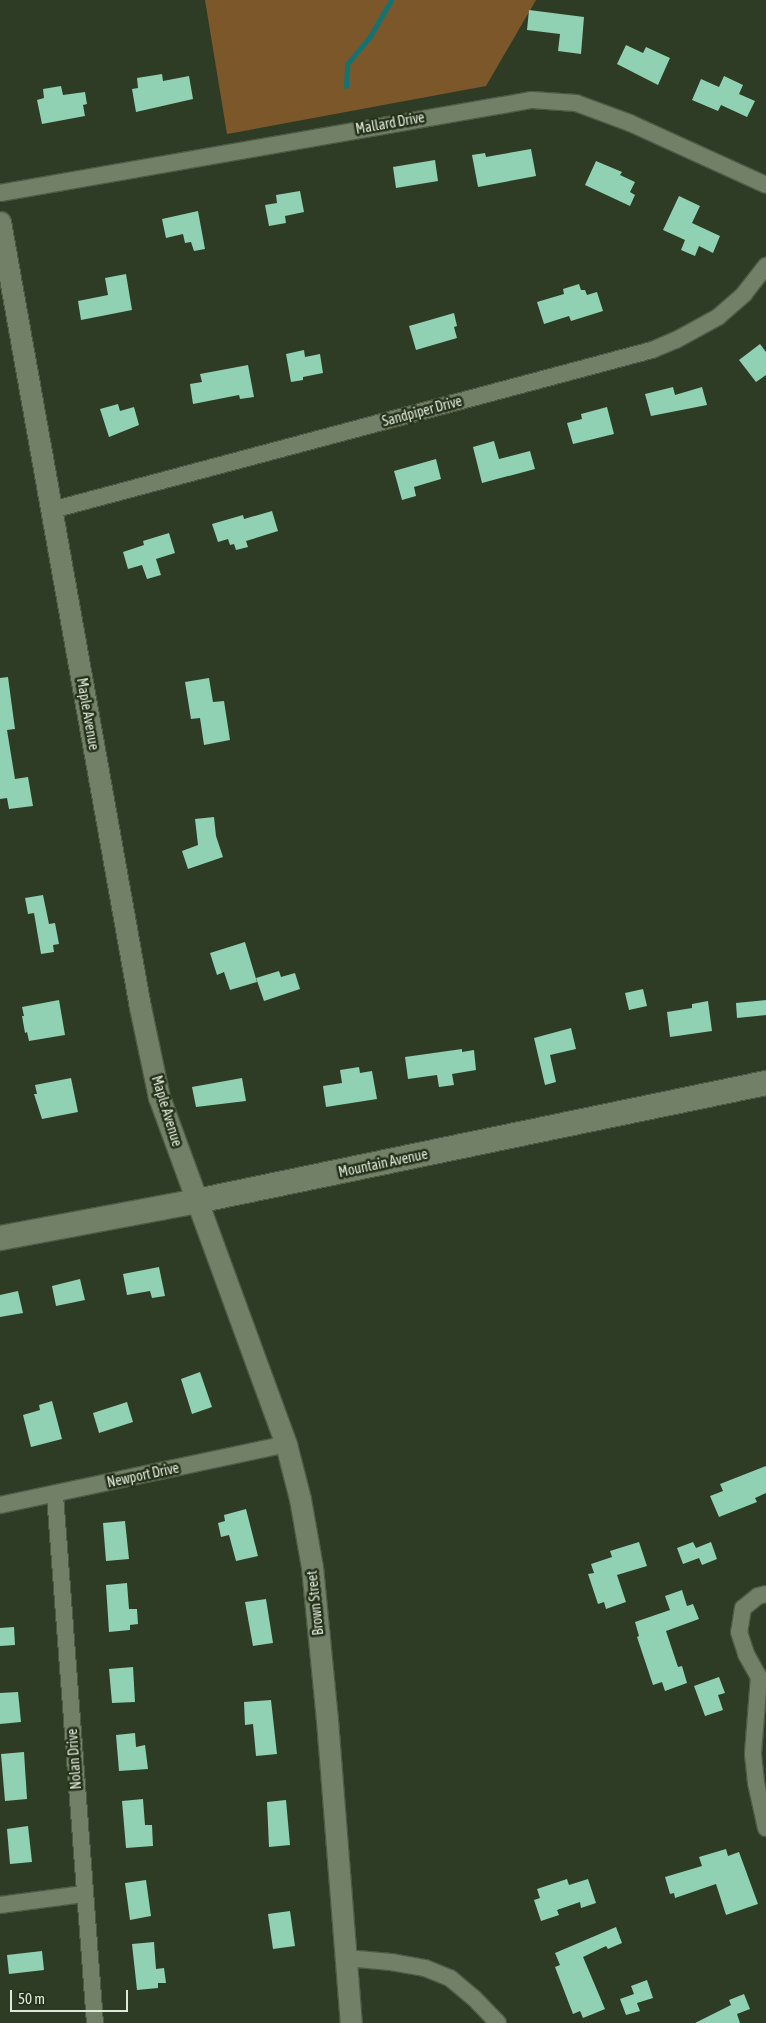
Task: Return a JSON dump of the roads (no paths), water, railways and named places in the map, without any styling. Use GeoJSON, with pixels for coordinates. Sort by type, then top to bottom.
{"type":"FeatureCollection","features":[{"type":"Feature","properties":{"kind":"main road","name":"Mountain Avenue"},"geometry":{"type":"LineString","coordinates":[[0,1238],[197,1201],[766,1083]]}},
{"type":"Feature","properties":{"kind":"street","name":"Mallard Drive"},"geometry":{"type":"LineString","coordinates":[[0,193],[532,100],[576,103],[630,123],[766,185]]}},
{"type":"Feature","properties":{"kind":"street","name":"Maple Avenue"},"geometry":{"type":"LineString","coordinates":[[0,222],[140,1007],[159,1097],[197,1201]]}},
{"type":"Feature","properties":{"kind":"street","name":"Sandpiper Drive"},"geometry":{"type":"LineString","coordinates":[[52,510],[652,350],[718,318],[744,294],[766,266]]}},
{"type":"Feature","properties":{"kind":"street","name":"Brown Street"},"geometry":{"type":"LineString","coordinates":[[197,1201],[286,1444],[300,1500],[312,1567],[327,1720],[351,2023]]}},
{"type":"Feature","properties":{"kind":"street","name":"Newport Drive"},"geometry":{"type":"LineString","coordinates":[[0,1505],[55,1495],[286,1444]]}},
{"type":"Feature","properties":{"kind":"street","name":"Nolan Drive"},"geometry":{"type":"LineString","coordinates":[[55,1495],[94,2023]]}},
{"type":"Feature","properties":{"kind":"street"},"geometry":{"type":"LineString","coordinates":[[766,1594],[749,1602],[743,1608],[740,1621],[741,1642],[762,1674],[753,1754],[766,1828]]}},
{"type":"Feature","properties":{"kind":"street"},"geometry":{"type":"LineString","coordinates":[[0,1906],[83,1894]]}},
{"type":"Feature","properties":{"kind":"street"},"geometry":{"type":"LineString","coordinates":[[346,1958],[392,1962],[425,1968],[450,1978],[473,1996],[498,2023]]}},
{"type":"Feature","properties":{"kind":"waterway"},"geometry":{"type":"LineString","coordinates":[[346,86],[347,64],[369,38],[391,0]]}}]}
